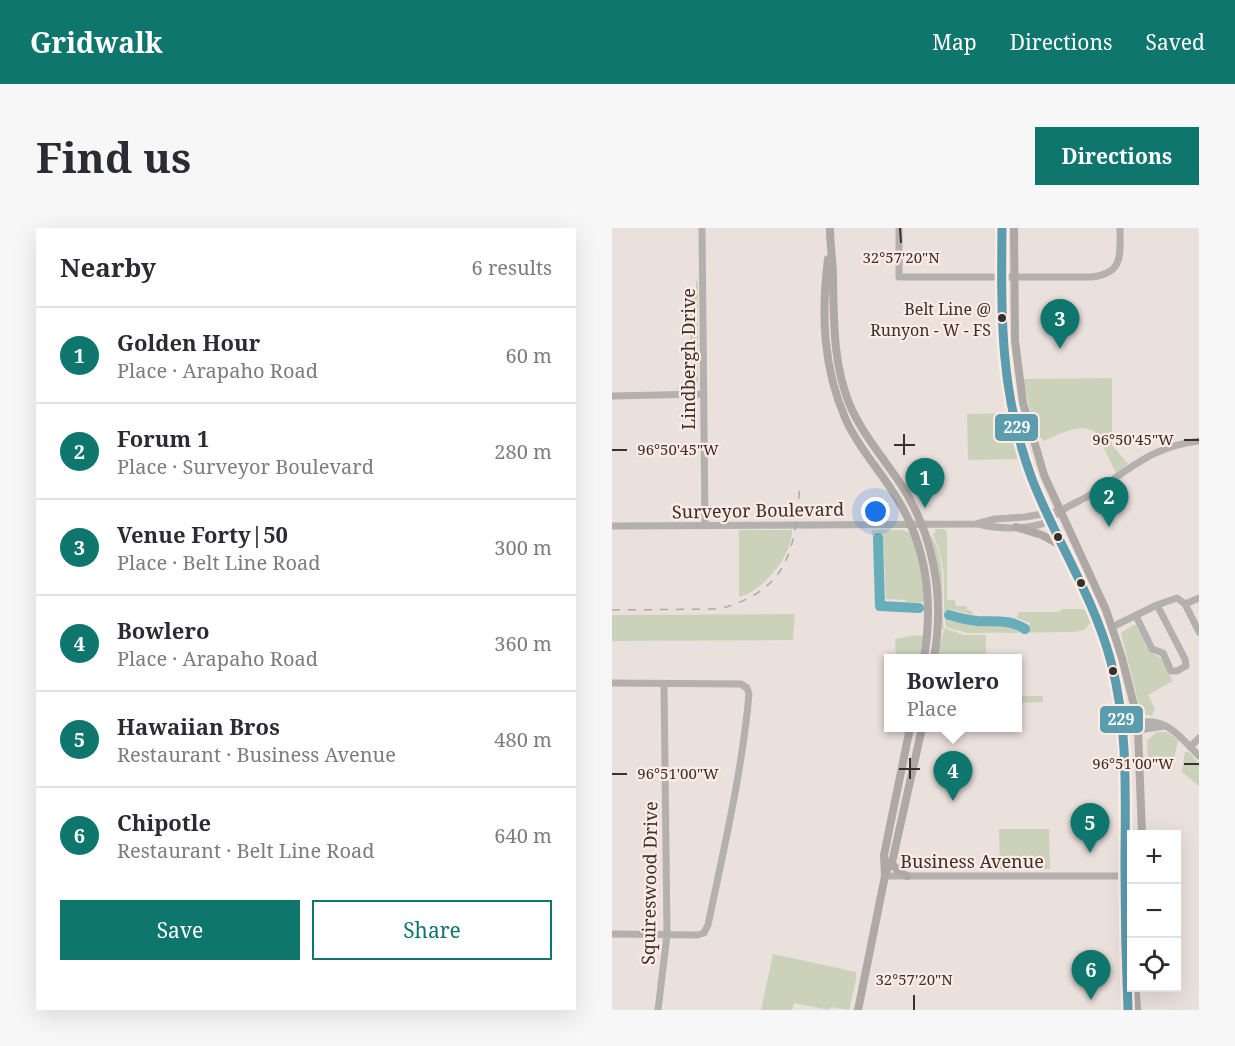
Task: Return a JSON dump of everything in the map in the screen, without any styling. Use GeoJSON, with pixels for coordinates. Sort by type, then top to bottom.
{"type":"FeatureCollection","features":[{"type":"Feature","properties":{"kind":"main road"},"geometry":{"type":"LineString","coordinates":[[830,228],[836,356],[841,378],[856,418],[899,481],[921,524],[935,572],[939,597],[939,621],[935,654]]}},
{"type":"Feature","properties":{"kind":"main road"},"geometry":{"type":"LineString","coordinates":[[1002,228],[1002,339],[1011,406],[1025,459],[1048,517],[1080,580],[1111,660],[1123,728],[1127,830]]}},
{"type":"Feature","properties":{"kind":"main road"},"geometry":{"type":"LineString","coordinates":[[1014,228],[1015,341],[1023,404],[1038,456],[1059,511],[1102,602],[1122,658],[1137,726],[1142,830]]}},
{"type":"Feature","properties":{"kind":"main road"},"geometry":{"type":"LineString","coordinates":[[830,244],[826,276],[824,339],[832,383],[847,422],[901,503],[921,551],[928,587],[928,633],[925,654]]}},
{"type":"Feature","properties":{"kind":"main road"},"geometry":{"type":"LineString","coordinates":[[1011,406],[1023,404]]}},
{"type":"Feature","properties":{"kind":"main road"},"geometry":{"type":"LineString","coordinates":[[847,422],[856,418]]}},
{"type":"Feature","properties":{"kind":"main road"},"geometry":{"type":"LineString","coordinates":[[1016,527],[1042,535],[1062,546]]}},
{"type":"Feature","properties":{"kind":"main road"},"geometry":{"type":"LineString","coordinates":[[885,876],[884,855],[909,732]]}},
{"type":"Feature","properties":{"kind":"main road"},"geometry":{"type":"LineString","coordinates":[[858,1010],[885,876],[891,862],[921,732]]}},
{"type":"Feature","properties":{"kind":"main road"},"geometry":{"type":"LineString","coordinates":[[891,862],[898,871],[907,876]]}},
{"type":"Feature","properties":{"kind":"main road"},"geometry":{"type":"LineString","coordinates":[[1128,884],[1129,938]]}},
{"type":"Feature","properties":{"kind":"main road"},"geometry":{"type":"LineString","coordinates":[[1127,992],[1128,1010]]}},
{"type":"Feature","properties":{"kind":"main road"},"geometry":{"type":"LineString","coordinates":[[1134,992],[1139,1010]]}},
{"type":"Feature","properties":{"kind":"main road"},"geometry":{"type":"LineString","coordinates":[[1139,1010],[1141,992]]}},
{"type":"Feature","properties":{"kind":"street","name":"Lindbergh Drive"},"geometry":{"type":"LineString","coordinates":[[702,228],[705,526]]}},
{"type":"Feature","properties":{"kind":"street"},"geometry":{"type":"LineString","coordinates":[[899,228],[899,277],[1092,277],[1106,275],[1114,269],[1119,258],[1120,228]]}},
{"type":"Feature","properties":{"kind":"street"},"geometry":{"type":"LineString","coordinates":[[612,396],[703,394]]}},
{"type":"Feature","properties":{"kind":"street"},"geometry":{"type":"LineString","coordinates":[[1048,517],[1091,494],[1153,453],[1166,447],[1199,441]]}},
{"type":"Feature","properties":{"kind":"street","name":"Surveyor Boulevard"},"geometry":{"type":"LineString","coordinates":[[612,526],[976,524],[1048,517]]}},
{"type":"Feature","properties":{"kind":"street","name":"Surveyor Boulevard"},"geometry":{"type":"LineString","coordinates":[[976,524],[992,528],[1016,527],[1048,517]]}},
{"type":"Feature","properties":{"kind":"street"},"geometry":{"type":"LineString","coordinates":[[1112,627],[1177,598],[1185,603],[1199,632]]}},
{"type":"Feature","properties":{"kind":"street"},"geometry":{"type":"LineString","coordinates":[[1185,603],[1199,598]]}},
{"type":"Feature","properties":{"kind":"street"},"geometry":{"type":"LineString","coordinates":[[1136,616],[1152,649],[1163,653],[1171,671],[1177,671],[1186,666],[1185,659],[1157,605]]}},
{"type":"Feature","properties":{"kind":"street"},"geometry":{"type":"LineString","coordinates":[[612,683],[741,684],[747,688],[749,694],[745,738],[736,792],[708,925],[704,933],[697,935],[612,934]]}},
{"type":"Feature","properties":{"kind":"street","name":"Squireswood Drive"},"geometry":{"type":"LineString","coordinates":[[658,1010],[667,935],[664,684]]}},
{"type":"Feature","properties":{"kind":"street"},"geometry":{"type":"LineString","coordinates":[[1123,728],[1158,721],[1199,756]]}},
{"type":"Feature","properties":{"kind":"street"},"geometry":{"type":"LineString","coordinates":[[1190,747],[1199,738]]}},
{"type":"Feature","properties":{"kind":"street","name":"Business Avenue"},"geometry":{"type":"LineString","coordinates":[[885,876],[1127,876]]}},
{"type":"Feature","properties":{"kind":"green space"},"geometry":{"type":"Polygon","coordinates":[[[696,280],[698,283],[698,383],[696,388],[677,389],[677,387],[690,386],[692,342],[690,342],[690,301],[686,301],[686,295],[696,294],[696,280]]]}},
{"type":"Feature","properties":{"kind":"green space"},"geometry":{"type":"Polygon","coordinates":[[[1112,378],[1112,445],[1128,464],[1116,473],[1097,434],[1084,428],[1070,430],[1043,441],[1042,438],[1036,438],[1023,379],[1112,378]]]}},
{"type":"Feature","properties":{"kind":"green space"},"geometry":{"type":"Polygon","coordinates":[[[1007,413],[1019,459],[968,460],[967,414],[1007,413]]]}},
{"type":"Feature","properties":{"kind":"green space"},"geometry":{"type":"Polygon","coordinates":[[[937,529],[944,529],[947,532],[947,600],[955,600],[956,606],[967,606],[967,610],[972,611],[973,615],[950,609],[948,621],[1006,627],[1022,632],[967,633],[946,627],[942,559],[933,534],[937,529]]]}},
{"type":"Feature","properties":{"kind":"green space"},"geometry":{"type":"Polygon","coordinates":[[[739,530],[792,530],[787,550],[775,571],[758,587],[739,597],[739,530]]]}},
{"type":"Feature","properties":{"kind":"green space"},"geometry":{"type":"Polygon","coordinates":[[[872,530],[902,530],[911,533],[918,551],[926,602],[886,599],[883,537],[872,537],[872,530]]]}},
{"type":"Feature","properties":{"kind":"green space"},"geometry":{"type":"Polygon","coordinates":[[[931,535],[937,546],[942,569],[944,628],[964,635],[986,635],[986,654],[937,654],[944,630],[941,627],[931,535]]]}},
{"type":"Feature","properties":{"kind":"green space"},"geometry":{"type":"Polygon","coordinates":[[[1086,609],[1091,622],[1084,630],[1074,632],[1025,632],[1030,623],[1017,618],[1019,612],[1086,609]]]}},
{"type":"Feature","properties":{"kind":"green space"},"geometry":{"type":"Polygon","coordinates":[[[795,614],[793,640],[612,641],[612,615],[795,614]]]}},
{"type":"Feature","properties":{"kind":"green space"},"geometry":{"type":"Polygon","coordinates":[[[1136,625],[1149,651],[1162,659],[1173,681],[1148,695],[1155,709],[1152,716],[1141,713],[1121,633],[1136,625]]]}},
{"type":"Feature","properties":{"kind":"green space"},"geometry":{"type":"Polygon","coordinates":[[[923,636],[921,654],[896,654],[895,639],[923,636]]]}},
{"type":"Feature","properties":{"kind":"green space"},"geometry":{"type":"Polygon","coordinates":[[[1022,696],[1043,696],[1043,702],[1022,703],[1022,696]]]}},
{"type":"Feature","properties":{"kind":"green space"},"geometry":{"type":"Polygon","coordinates":[[[1157,732],[1167,732],[1178,740],[1173,765],[1148,762],[1147,740],[1157,732]]]}},
{"type":"Feature","properties":{"kind":"green space"},"geometry":{"type":"Polygon","coordinates":[[[1185,752],[1189,752],[1199,764],[1199,786],[1182,772],[1185,752]]]}},
{"type":"Feature","properties":{"kind":"green space"},"geometry":{"type":"Polygon","coordinates":[[[999,829],[1049,829],[1050,869],[1000,869],[999,829]]]}},
{"type":"Feature","properties":{"kind":"green space"},"geometry":{"type":"Polygon","coordinates":[[[773,954],[856,972],[849,1010],[831,1007],[829,1010],[794,1003],[792,1010],[761,1010],[773,954]]]}},
{"type":"Feature","properties":{"kind":"waterway"},"geometry":{"type":"LineString","coordinates":[[878,538],[880,606],[919,608]]}},
{"type":"Feature","properties":{"kind":"waterway"},"geometry":{"type":"LineString","coordinates":[[949,615],[974,621],[1008,622],[1025,629]]}},
{"type":"Feature","properties":{"kind":"railway"},"geometry":{"type":"LineString","coordinates":[[612,610],[719,609],[743,601],[761,591],[775,578],[791,547],[800,484]]}},
{"type":"Feature","properties":{"kind":"transit line","name":"229"},"geometry":{"type":"LineString","coordinates":[[1002,228],[1005,355],[1008,385],[1021,447],[1042,502],[1095,615],[1104,638],[1117,687],[1125,765],[1128,1010]]}},
{"type":"Feature","properties":{"kind":"place","name":"Belt Line @ Runyon - W - FS"},"geometry":{"type":"Point","coordinates":[1002,318]}},
{"type":"Feature","properties":{"kind":"place","name":"Venue Forty|50"},"geometry":{"type":"Point","coordinates":[1060,349]}},
{"type":"Feature","properties":{"kind":"place","name":"Golden Hour"},"geometry":{"type":"Point","coordinates":[925,508]}},
{"type":"Feature","properties":{"kind":"place","name":"Forum 1"},"geometry":{"type":"Point","coordinates":[1109,527]}},
{"type":"Feature","properties":{"kind":"place","name":"Bowlero"},"geometry":{"type":"Point","coordinates":[953,801]}},
{"type":"Feature","properties":{"kind":"place","name":"Hawaiian Bros"},"geometry":{"type":"Point","coordinates":[1090,853]}},
{"type":"Feature","properties":{"kind":"place","name":"Chipotle"},"geometry":{"type":"Point","coordinates":[1091,1000]}}]}
